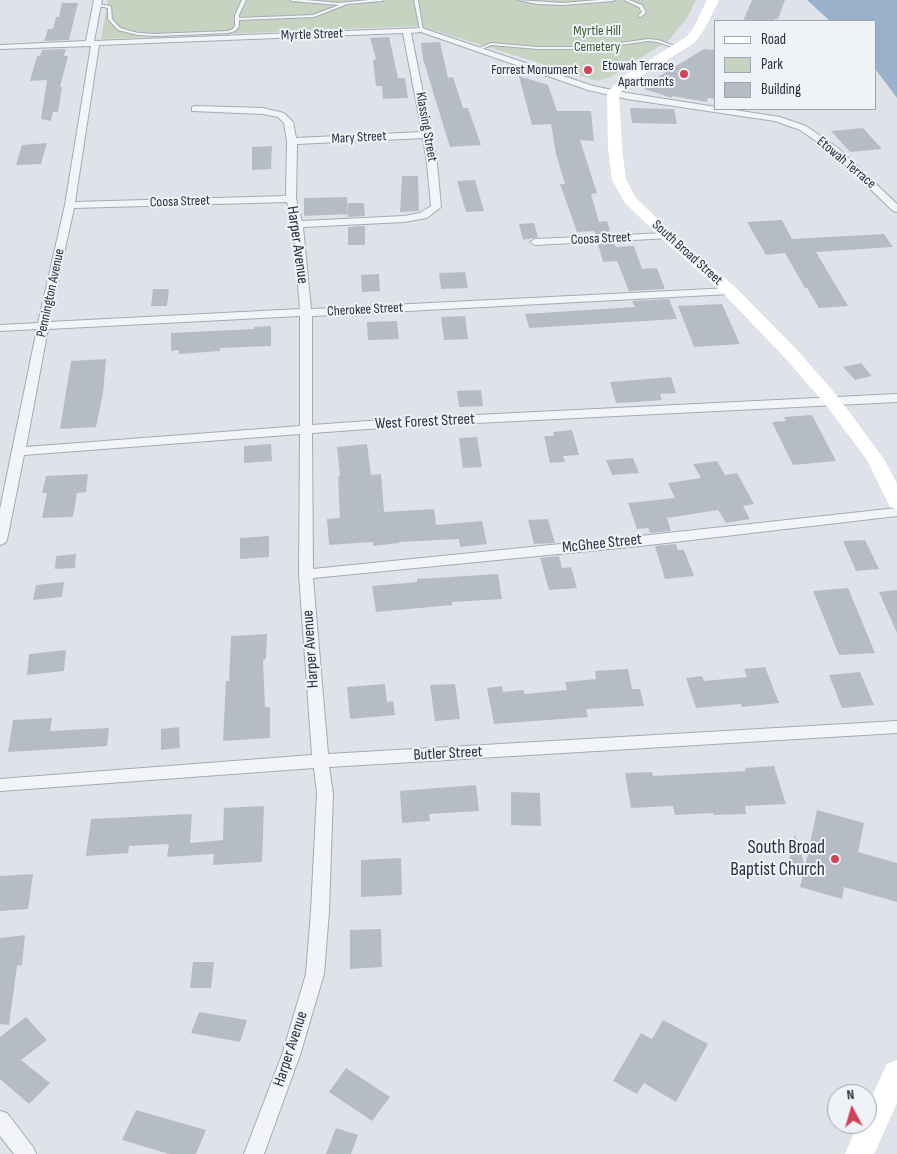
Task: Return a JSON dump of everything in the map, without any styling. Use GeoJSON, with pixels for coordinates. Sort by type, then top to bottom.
{"type":"FeatureCollection","features":[{"type":"Feature","properties":{"kind":"main road"},"geometry":{"type":"LineString","coordinates":[[613,93],[626,80],[690,40],[698,30],[713,0]]}},
{"type":"Feature","properties":{"kind":"main road","name":"South Broad Street"},"geometry":{"type":"LineString","coordinates":[[613,93],[615,148],[619,180],[630,200],[667,236],[730,291],[792,355],[832,401],[875,459],[897,503]]}},
{"type":"Feature","properties":{"kind":"main road"},"geometry":{"type":"LineString","coordinates":[[859,1154],[897,1073]]}},
{"type":"Feature","properties":{"kind":"street","name":"Pennington Avenue"},"geometry":{"type":"LineString","coordinates":[[0,540],[43,325],[70,205],[98,3]]}},
{"type":"Feature","properties":{"kind":"street","name":"Myrtle Street"},"geometry":{"type":"LineString","coordinates":[[0,47],[422,30],[591,88],[613,93]]}},
{"type":"Feature","properties":{"kind":"street","name":"Klassing Street"},"geometry":{"type":"LineString","coordinates":[[298,224],[422,216],[436,207],[432,163],[407,31]]}},
{"type":"Feature","properties":{"kind":"street","name":"Etowah Terrace"},"geometry":{"type":"LineString","coordinates":[[613,93],[714,107]]}},
{"type":"Feature","properties":{"kind":"street"},"geometry":{"type":"LineString","coordinates":[[195,109],[263,111],[280,116],[288,122],[292,138]]}},
{"type":"Feature","properties":{"kind":"street","name":"Etowah Terrace"},"geometry":{"type":"LineString","coordinates":[[731,110],[778,119],[803,128],[835,150],[897,208]]}},
{"type":"Feature","properties":{"kind":"street","name":"Mary Street"},"geometry":{"type":"LineString","coordinates":[[292,138],[427,135]]}},
{"type":"Feature","properties":{"kind":"street","name":"Harper Avenue"},"geometry":{"type":"LineString","coordinates":[[254,1154],[291,1055],[315,974],[320,911],[325,793],[317,733],[306,574],[306,314],[298,224],[291,199],[292,138]]}},
{"type":"Feature","properties":{"kind":"street","name":"Coosa Street"},"geometry":{"type":"LineString","coordinates":[[70,205],[291,199]]}},
{"type":"Feature","properties":{"kind":"street","name":"Coosa Street"},"geometry":{"type":"LineString","coordinates":[[535,242],[667,236]]}},
{"type":"Feature","properties":{"kind":"street","name":"Cherokee Street"},"geometry":{"type":"LineString","coordinates":[[0,328],[306,314],[730,291]]}},
{"type":"Feature","properties":{"kind":"street","name":"West Forest Street"},"geometry":{"type":"LineString","coordinates":[[19,451],[396,423],[897,398]]}},
{"type":"Feature","properties":{"kind":"street","name":"McGhee Street"},"geometry":{"type":"LineString","coordinates":[[306,574],[897,512]]}},
{"type":"Feature","properties":{"kind":"street","name":"Butler Street"},"geometry":{"type":"LineString","coordinates":[[0,785],[321,761],[897,727]]}},
{"type":"Feature","properties":{"kind":"street"},"geometry":{"type":"LineString","coordinates":[[0,1120],[26,1154]]}},
{"type":"Feature","properties":{"kind":"lane"},"geometry":{"type":"LineString","coordinates":[[98,3],[110,7],[110,20],[115,26],[138,34],[228,32],[237,26],[237,19],[244,0]]}},
{"type":"Feature","properties":{"kind":"lane"},"geometry":{"type":"LineString","coordinates":[[292,0],[345,4],[382,0]]}},
{"type":"Feature","properties":{"kind":"lane"},"geometry":{"type":"LineString","coordinates":[[416,0],[422,30]]}},
{"type":"Feature","properties":{"kind":"lane"},"geometry":{"type":"LineString","coordinates":[[520,0],[563,4],[613,0]]}},
{"type":"Feature","properties":{"kind":"lane"},"geometry":{"type":"LineString","coordinates":[[626,0],[641,6],[644,12],[640,16]]}},
{"type":"Feature","properties":{"kind":"lane"},"geometry":{"type":"LineString","coordinates":[[237,19],[314,16],[345,4]]}},
{"type":"Feature","properties":{"kind":"lane"},"geometry":{"type":"LineString","coordinates":[[479,49],[491,44],[538,48],[592,48],[648,40],[679,48]]}},
{"type":"Feature","properties":{"kind":"green space","name":"Myrtle Hill Cemetery"},"geometry":{"type":"Polygon","coordinates":[[[108,0],[696,0],[687,18],[669,40],[610,77],[597,81],[420,26],[101,39],[108,0]]]}},
{"type":"Feature","properties":{"kind":"water"},"geometry":{"type":"Polygon","coordinates":[[[807,0],[897,0],[897,98],[877,71],[877,20],[829,20],[807,0]]]}},
{"type":"Feature","properties":{"kind":"building"},"geometry":{"type":"Polygon","coordinates":[[[752,0],[785,0],[778,19],[743,20],[752,0]]]}},
{"type":"Feature","properties":{"kind":"building"},"geometry":{"type":"Polygon","coordinates":[[[62,3],[78,3],[69,40],[44,41],[48,29],[53,29],[56,17],[59,17],[62,3]]]}},
{"type":"Feature","properties":{"kind":"building"},"geometry":{"type":"Polygon","coordinates":[[[389,37],[398,78],[405,78],[408,98],[383,99],[382,86],[376,86],[373,60],[376,59],[370,38],[389,37]]]}},
{"type":"Feature","properties":{"kind":"building"},"geometry":{"type":"Polygon","coordinates":[[[440,42],[448,78],[453,77],[463,108],[468,108],[481,145],[450,147],[423,59],[421,43],[440,42]]]}},
{"type":"Feature","properties":{"kind":"building"},"geometry":{"type":"Polygon","coordinates":[[[66,49],[64,56],[68,56],[60,87],[62,87],[58,112],[53,112],[51,121],[41,119],[47,80],[30,81],[37,56],[40,56],[42,50],[66,49]]]}},
{"type":"Feature","properties":{"kind":"building","name":"Etowah Terrace Apartments"},"geometry":{"type":"Polygon","coordinates":[[[704,49],[714,50],[714,99],[708,98],[707,102],[672,96],[672,98],[644,89],[657,81],[653,80],[704,49]]]}},
{"type":"Feature","properties":{"kind":"building"},"geometry":{"type":"Polygon","coordinates":[[[519,76],[548,85],[557,111],[591,111],[594,141],[580,140],[597,193],[591,194],[599,222],[607,221],[611,234],[595,234],[594,231],[577,232],[560,184],[565,184],[556,154],[551,124],[532,125],[519,76]]]}},
{"type":"Feature","properties":{"kind":"building"},"geometry":{"type":"Polygon","coordinates":[[[630,108],[674,109],[677,124],[632,123],[630,108]]]}},
{"type":"Feature","properties":{"kind":"building"},"geometry":{"type":"Polygon","coordinates":[[[863,128],[882,149],[850,152],[831,131],[863,128]]]}},
{"type":"Feature","properties":{"kind":"building"},"geometry":{"type":"Polygon","coordinates":[[[47,143],[41,164],[16,165],[22,145],[47,143]]]}},
{"type":"Feature","properties":{"kind":"building"},"geometry":{"type":"Polygon","coordinates":[[[272,146],[271,169],[252,170],[252,147],[272,146]]]}},
{"type":"Feature","properties":{"kind":"building"},"geometry":{"type":"Polygon","coordinates":[[[402,176],[418,176],[419,211],[400,212],[402,176]]]}},
{"type":"Feature","properties":{"kind":"building"},"geometry":{"type":"Polygon","coordinates":[[[475,180],[484,211],[466,212],[457,181],[475,180]]]}},
{"type":"Feature","properties":{"kind":"building"},"geometry":{"type":"Polygon","coordinates":[[[347,197],[348,214],[304,216],[304,198],[347,197]]]}},
{"type":"Feature","properties":{"kind":"building"},"geometry":{"type":"Polygon","coordinates":[[[348,203],[364,203],[365,216],[348,217],[348,203]]]}},
{"type":"Feature","properties":{"kind":"building"},"geometry":{"type":"Polygon","coordinates":[[[782,220],[792,239],[884,234],[893,247],[816,252],[848,306],[819,308],[785,253],[766,255],[747,222],[782,220]]]}},
{"type":"Feature","properties":{"kind":"building"},"geometry":{"type":"Polygon","coordinates":[[[534,223],[538,237],[523,240],[519,224],[534,223]]]}},
{"type":"Feature","properties":{"kind":"building"},"geometry":{"type":"Polygon","coordinates":[[[365,226],[365,245],[348,245],[348,227],[365,226]]]}},
{"type":"Feature","properties":{"kind":"building"},"geometry":{"type":"Polygon","coordinates":[[[614,243],[616,247],[634,246],[642,269],[657,268],[665,289],[629,291],[617,261],[603,262],[598,244],[614,243]]]}},
{"type":"Feature","properties":{"kind":"building"},"geometry":{"type":"Polygon","coordinates":[[[465,272],[468,288],[441,289],[439,273],[465,272]]]}},
{"type":"Feature","properties":{"kind":"building"},"geometry":{"type":"Polygon","coordinates":[[[379,274],[380,291],[362,292],[361,275],[379,274]]]}},
{"type":"Feature","properties":{"kind":"building"},"geometry":{"type":"Polygon","coordinates":[[[153,289],[169,289],[167,306],[151,306],[153,289]]]}},
{"type":"Feature","properties":{"kind":"building"},"geometry":{"type":"Polygon","coordinates":[[[669,299],[677,319],[529,328],[525,314],[635,307],[632,301],[669,299]]]}},
{"type":"Feature","properties":{"kind":"building"},"geometry":{"type":"Polygon","coordinates":[[[722,304],[740,344],[694,347],[678,306],[722,304]]]}},
{"type":"Feature","properties":{"kind":"building"},"geometry":{"type":"Polygon","coordinates":[[[465,316],[468,339],[444,340],[441,317],[465,316]]]}},
{"type":"Feature","properties":{"kind":"building"},"geometry":{"type":"Polygon","coordinates":[[[397,321],[399,339],[368,340],[367,322],[397,321]]]}},
{"type":"Feature","properties":{"kind":"building"},"geometry":{"type":"Polygon","coordinates":[[[271,326],[271,346],[220,348],[220,351],[179,354],[179,350],[171,351],[171,333],[254,329],[254,327],[271,326]]]}},
{"type":"Feature","properties":{"kind":"building"},"geometry":{"type":"Polygon","coordinates":[[[106,359],[103,393],[96,427],[60,429],[71,361],[106,359]]]}},
{"type":"Feature","properties":{"kind":"building"},"geometry":{"type":"Polygon","coordinates":[[[861,363],[872,376],[855,380],[843,367],[861,363]]]}},
{"type":"Feature","properties":{"kind":"building"},"geometry":{"type":"Polygon","coordinates":[[[671,377],[676,393],[660,394],[662,400],[638,402],[616,403],[610,382],[671,377]]]}},
{"type":"Feature","properties":{"kind":"building"},"geometry":{"type":"Polygon","coordinates":[[[481,390],[483,406],[459,407],[457,391],[481,390]]]}},
{"type":"Feature","properties":{"kind":"building"},"geometry":{"type":"Polygon","coordinates":[[[812,415],[836,461],[793,465],[772,422],[786,421],[784,417],[812,415]]]}},
{"type":"Feature","properties":{"kind":"building"},"geometry":{"type":"Polygon","coordinates":[[[572,430],[579,455],[563,456],[565,462],[550,463],[544,436],[554,436],[553,432],[572,430]]]}},
{"type":"Feature","properties":{"kind":"building"},"geometry":{"type":"Polygon","coordinates":[[[477,437],[482,467],[463,468],[459,438],[477,437]]]}},
{"type":"Feature","properties":{"kind":"building"},"geometry":{"type":"Polygon","coordinates":[[[271,444],[272,461],[244,463],[244,446],[271,444]]]}},
{"type":"Feature","properties":{"kind":"building"},"geometry":{"type":"Polygon","coordinates":[[[367,444],[371,475],[381,474],[384,512],[434,509],[436,525],[482,521],[487,544],[460,547],[459,539],[399,542],[373,546],[373,542],[329,545],[327,519],[340,518],[338,477],[340,476],[337,447],[367,444]]]}},
{"type":"Feature","properties":{"kind":"building"},"geometry":{"type":"Polygon","coordinates":[[[633,458],[639,473],[612,475],[606,460],[633,458]]]}},
{"type":"Feature","properties":{"kind":"building"},"geometry":{"type":"Polygon","coordinates":[[[717,461],[725,475],[737,473],[754,504],[743,506],[750,519],[726,523],[718,510],[667,518],[671,531],[650,533],[648,528],[637,529],[628,503],[675,498],[668,483],[701,478],[693,464],[717,461]]]}},
{"type":"Feature","properties":{"kind":"building"},"geometry":{"type":"Polygon","coordinates":[[[88,474],[86,492],[77,493],[73,517],[42,518],[47,493],[42,493],[46,476],[88,474]]]}},
{"type":"Feature","properties":{"kind":"building"},"geometry":{"type":"Polygon","coordinates":[[[548,519],[555,543],[534,544],[528,520],[548,519]]]}},
{"type":"Feature","properties":{"kind":"building"},"geometry":{"type":"Polygon","coordinates":[[[269,536],[269,557],[240,559],[240,538],[269,536]]]}},
{"type":"Feature","properties":{"kind":"building"},"geometry":{"type":"Polygon","coordinates":[[[865,540],[879,569],[856,571],[843,541],[865,540]]]}},
{"type":"Feature","properties":{"kind":"building"},"geometry":{"type":"Polygon","coordinates":[[[676,544],[678,550],[684,550],[694,576],[665,579],[655,546],[676,544]]]}},
{"type":"Feature","properties":{"kind":"building"},"geometry":{"type":"Polygon","coordinates":[[[76,554],[75,568],[55,569],[56,556],[76,554]]]}},
{"type":"Feature","properties":{"kind":"building"},"geometry":{"type":"Polygon","coordinates":[[[559,556],[562,568],[571,567],[577,588],[549,590],[540,558],[559,556]]]}},
{"type":"Feature","properties":{"kind":"building"},"geometry":{"type":"Polygon","coordinates":[[[498,574],[502,599],[452,602],[452,605],[376,612],[372,586],[417,582],[417,579],[498,574]]]}},
{"type":"Feature","properties":{"kind":"building"},"geometry":{"type":"Polygon","coordinates":[[[64,582],[62,597],[33,600],[36,585],[64,582]]]}},
{"type":"Feature","properties":{"kind":"building"},"geometry":{"type":"Polygon","coordinates":[[[848,588],[875,653],[839,655],[813,591],[848,588]]]}},
{"type":"Feature","properties":{"kind":"building"},"geometry":{"type":"Polygon","coordinates":[[[897,590],[897,633],[879,592],[897,590]]]}},
{"type":"Feature","properties":{"kind":"building"},"geometry":{"type":"Polygon","coordinates":[[[267,634],[266,659],[263,660],[265,707],[270,707],[270,738],[223,741],[226,681],[229,681],[231,636],[267,634]]]}},
{"type":"Feature","properties":{"kind":"building"},"geometry":{"type":"Polygon","coordinates":[[[66,650],[64,671],[27,675],[29,654],[66,650]]]}},
{"type":"Feature","properties":{"kind":"building"},"geometry":{"type":"Polygon","coordinates":[[[765,667],[779,703],[742,707],[741,704],[696,708],[686,678],[702,676],[704,681],[747,677],[744,669],[765,667]]]}},
{"type":"Feature","properties":{"kind":"building"},"geometry":{"type":"Polygon","coordinates":[[[628,669],[632,689],[640,689],[644,706],[586,709],[588,717],[494,724],[487,688],[502,686],[503,692],[524,690],[524,694],[567,690],[565,682],[596,679],[595,671],[628,669]]]}},
{"type":"Feature","properties":{"kind":"building"},"geometry":{"type":"Polygon","coordinates":[[[860,672],[874,705],[842,708],[829,675],[860,672]]]}},
{"type":"Feature","properties":{"kind":"building"},"geometry":{"type":"Polygon","coordinates":[[[385,684],[387,702],[393,701],[395,715],[350,719],[347,687],[385,684]]]}},
{"type":"Feature","properties":{"kind":"building"},"geometry":{"type":"Polygon","coordinates":[[[455,684],[460,719],[435,721],[430,685],[455,684]]]}},
{"type":"Feature","properties":{"kind":"building"},"geometry":{"type":"Polygon","coordinates":[[[52,718],[50,731],[109,728],[107,746],[8,752],[13,720],[52,718]]]}},
{"type":"Feature","properties":{"kind":"building"},"geometry":{"type":"Polygon","coordinates":[[[179,727],[180,748],[161,750],[161,729],[179,727]]]}},
{"type":"Feature","properties":{"kind":"building"},"geometry":{"type":"Polygon","coordinates":[[[774,766],[786,804],[745,806],[746,814],[675,815],[673,806],[631,808],[625,773],[652,772],[653,776],[746,771],[745,768],[774,766]]]}},
{"type":"Feature","properties":{"kind":"building"},"geometry":{"type":"Polygon","coordinates":[[[476,785],[479,811],[429,814],[430,821],[402,823],[400,791],[476,785]]]}},
{"type":"Feature","properties":{"kind":"building"},"geometry":{"type":"Polygon","coordinates":[[[511,792],[540,793],[541,826],[511,825],[511,792]]]}},
{"type":"Feature","properties":{"kind":"building"},"geometry":{"type":"Polygon","coordinates":[[[264,806],[262,862],[213,865],[214,854],[167,857],[169,844],[129,846],[128,853],[86,856],[91,819],[192,814],[190,843],[223,840],[224,808],[264,806]]]}},
{"type":"Feature","properties":{"kind":"building","name":"South Broad Baptist Church"},"geometry":{"type":"Polygon","coordinates":[[[817,810],[864,823],[858,852],[897,863],[897,902],[844,887],[842,899],[800,887],[804,870],[788,865],[795,834],[805,867],[817,810]]]}},
{"type":"Feature","properties":{"kind":"building"},"geometry":{"type":"Polygon","coordinates":[[[401,858],[402,895],[361,897],[361,860],[401,858]]]}},
{"type":"Feature","properties":{"kind":"building"},"geometry":{"type":"Polygon","coordinates":[[[33,874],[28,909],[0,911],[0,876],[33,874]]]}},
{"type":"Feature","properties":{"kind":"building"},"geometry":{"type":"Polygon","coordinates":[[[381,929],[382,967],[350,969],[350,930],[381,929]]]}},
{"type":"Feature","properties":{"kind":"building"},"geometry":{"type":"Polygon","coordinates":[[[25,935],[22,965],[17,966],[9,1025],[0,1024],[0,938],[25,935]]]}},
{"type":"Feature","properties":{"kind":"building"},"geometry":{"type":"Polygon","coordinates":[[[193,962],[214,962],[211,988],[190,988],[193,962]]]}},
{"type":"Feature","properties":{"kind":"building"},"geometry":{"type":"Polygon","coordinates":[[[199,1012],[247,1020],[240,1042],[191,1033],[199,1012]]]}},
{"type":"Feature","properties":{"kind":"building"},"geometry":{"type":"Polygon","coordinates":[[[26,1017],[47,1040],[21,1060],[50,1083],[29,1104],[0,1079],[0,1037],[26,1017]]]}},
{"type":"Feature","properties":{"kind":"building"},"geometry":{"type":"Polygon","coordinates":[[[663,1020],[708,1044],[676,1102],[644,1083],[637,1094],[613,1081],[641,1033],[652,1039],[663,1020]]]}},
{"type":"Feature","properties":{"kind":"building"},"geometry":{"type":"Polygon","coordinates":[[[346,1068],[390,1097],[372,1121],[329,1092],[346,1068]]]}},
{"type":"Feature","properties":{"kind":"building"},"geometry":{"type":"Polygon","coordinates":[[[136,1110],[206,1130],[196,1154],[169,1154],[122,1140],[136,1110]]]}},
{"type":"Feature","properties":{"kind":"building"},"geometry":{"type":"Polygon","coordinates":[[[336,1128],[358,1135],[351,1154],[326,1154],[336,1128]]]}},
{"type":"Feature","properties":{"kind":"place","name":"Forrest Monument"},"geometry":{"type":"Point","coordinates":[588,70]}},
{"type":"Feature","properties":{"kind":"place","name":"Etowah Terrace Apartments"},"geometry":{"type":"Point","coordinates":[684,74]}},
{"type":"Feature","properties":{"kind":"place","name":"South Broad Baptist Church"},"geometry":{"type":"Point","coordinates":[835,859]}}]}
